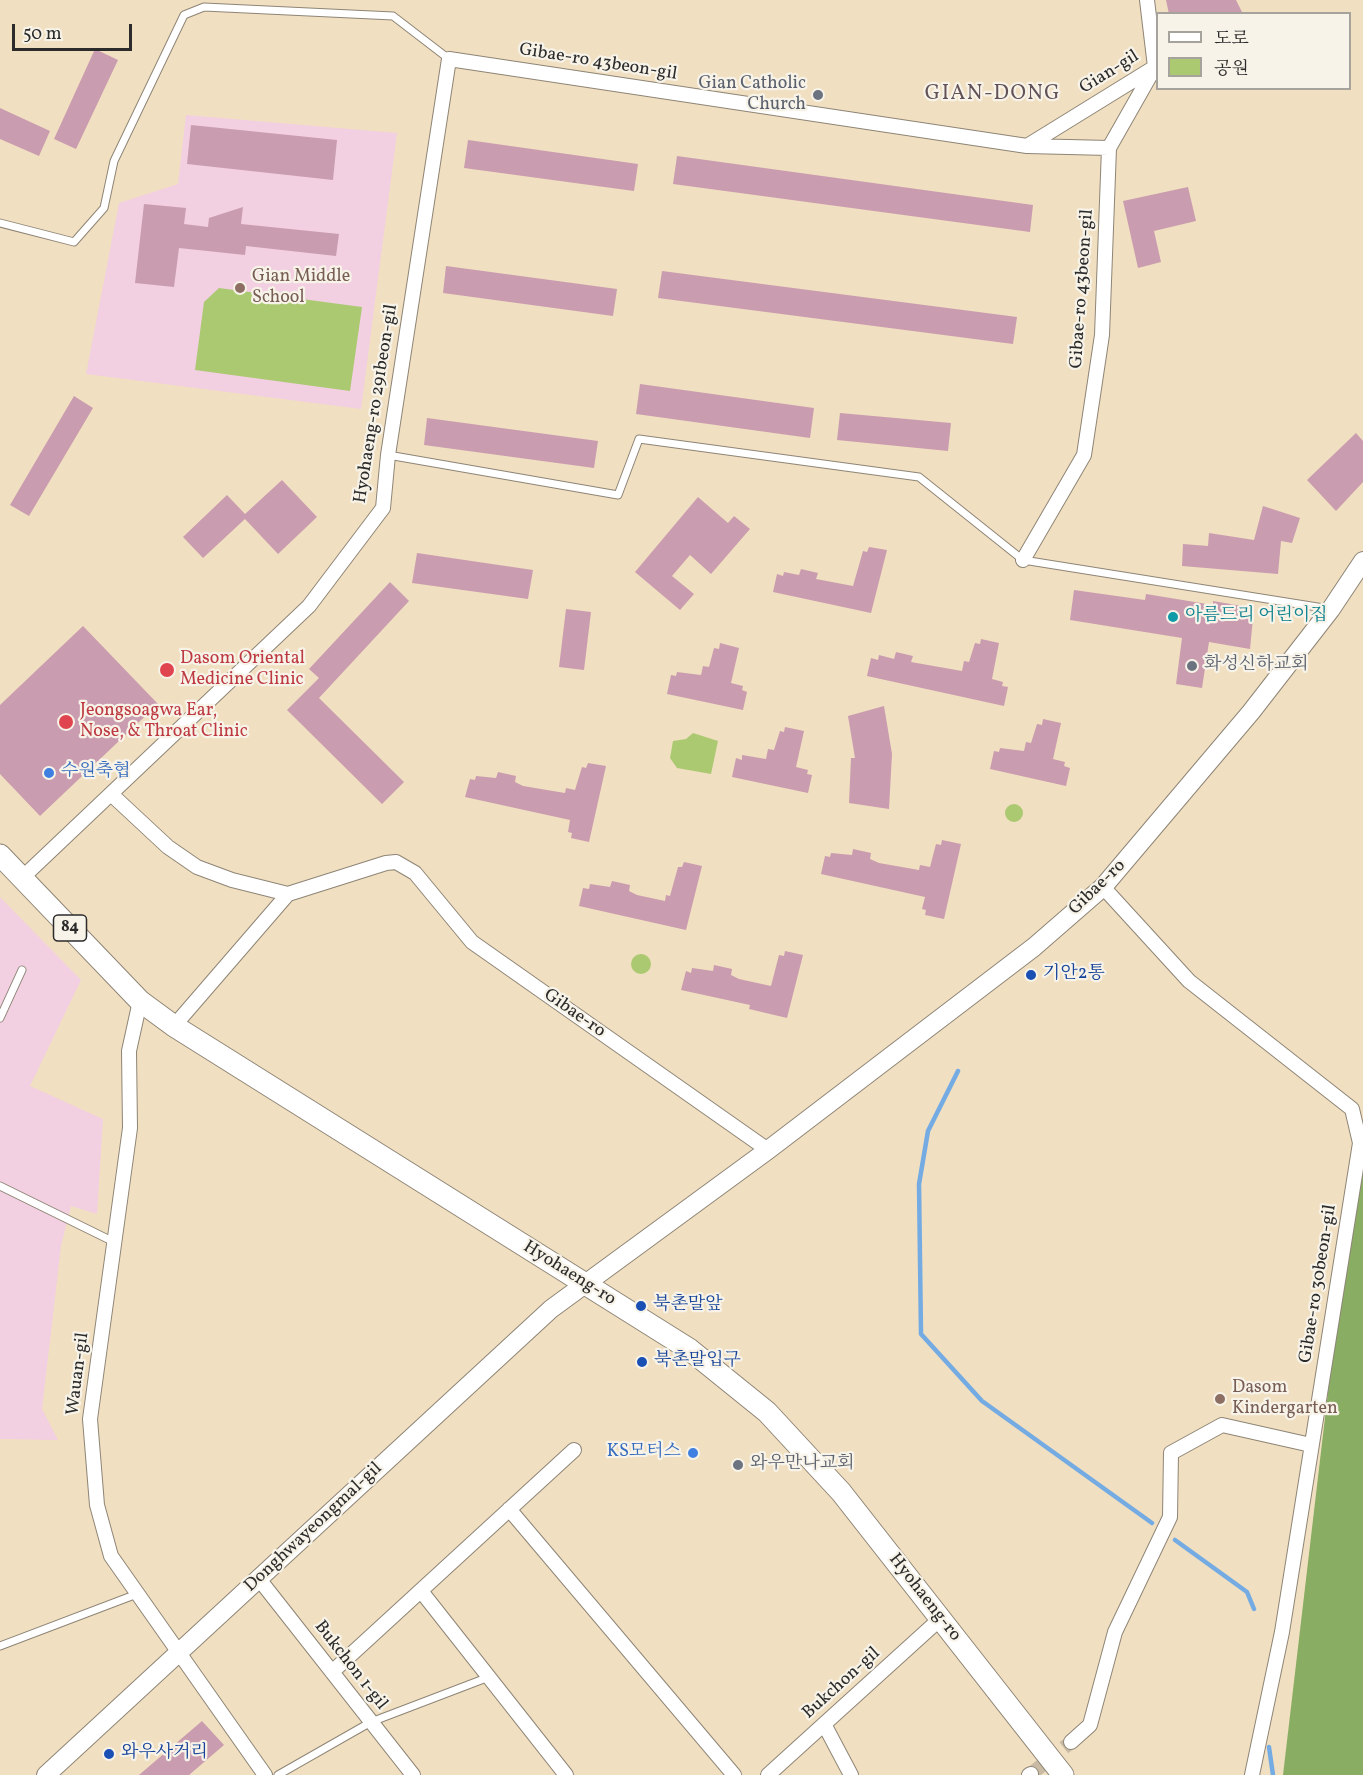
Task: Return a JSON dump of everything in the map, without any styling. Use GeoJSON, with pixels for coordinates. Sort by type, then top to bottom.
{"type":"FeatureCollection","features":[{"type":"Feature","properties":{"kind":"main road","name":"Hyohaeng-ro"},"geometry":{"type":"LineString","coordinates":[[0,855],[140,1001],[174,1026],[689,1350],[767,1412],[841,1492],[1063,1775]]}},
{"type":"Feature","properties":{"kind":"street","name":"Gian-gil"},"geometry":{"type":"LineString","coordinates":[[1027,146],[1155,67],[1147,0]]}},
{"type":"Feature","properties":{"kind":"street","name":"Gibae-ro 43beon-gil"},"geometry":{"type":"LineString","coordinates":[[449,59],[1027,146],[1109,148],[1102,335],[1083,455],[1023,560]]}},
{"type":"Feature","properties":{"kind":"street","name":"Hyohaeng-ro 291beon-gil"},"geometry":{"type":"LineString","coordinates":[[22,878],[309,606],[383,508],[388,455],[449,59]]}},
{"type":"Feature","properties":{"kind":"street"},"geometry":{"type":"LineString","coordinates":[[1109,148],[1155,67]]}},
{"type":"Feature","properties":{"kind":"street","name":"Gibae-ro"},"geometry":{"type":"LineString","coordinates":[[584,1283],[768,1150],[1034,947],[1103,887],[1251,712],[1331,609],[1363,561]]}},
{"type":"Feature","properties":{"kind":"street"},"geometry":{"type":"LineString","coordinates":[[111,794],[168,847],[197,867],[232,880],[288,894],[174,1026]]}},
{"type":"Feature","properties":{"kind":"street","name":"Gibae-ro"},"geometry":{"type":"LineString","coordinates":[[288,894],[386,863],[396,862],[415,873],[472,942],[768,1150]]}},
{"type":"Feature","properties":{"kind":"street","name":"Gibae-ro 30beon-gil"},"geometry":{"type":"LineString","coordinates":[[1103,887],[1189,981],[1352,1109],[1360,1143],[1282,1632],[1252,1775]]}},
{"type":"Feature","properties":{"kind":"street","name":"Wauan-gil"},"geometry":{"type":"LineString","coordinates":[[140,1001],[129,1051],[130,1128],[90,1419],[99,1515],[111,1556],[266,1775]]}},
{"type":"Feature","properties":{"kind":"street","name":"Donghwayeongmal-gil"},"geometry":{"type":"LineString","coordinates":[[46,1775],[551,1309],[584,1283]]}},
{"type":"Feature","properties":{"kind":"street"},"geometry":{"type":"LineString","coordinates":[[1071,1742],[1090,1725],[1115,1632],[1170,1517],[1172,1453],[1222,1425],[1311,1445]]}},
{"type":"Feature","properties":{"kind":"street"},"geometry":{"type":"LineString","coordinates":[[332,1672],[574,1450]]}},
{"type":"Feature","properties":{"kind":"street"},"geometry":{"type":"LineString","coordinates":[[509,1509],[734,1775]]}},
{"type":"Feature","properties":{"kind":"street","name":"Bukchon 1-gil"},"geometry":{"type":"LineString","coordinates":[[259,1579],[413,1775]]}},
{"type":"Feature","properties":{"kind":"street"},"geometry":{"type":"LineString","coordinates":[[421,1591],[566,1775]]}},
{"type":"Feature","properties":{"kind":"street","name":"Bukchon-gil"},"geometry":{"type":"LineString","coordinates":[[768,1775],[940,1619]]}},
{"type":"Feature","properties":{"kind":"street"},"geometry":{"type":"LineString","coordinates":[[824,1724],[851,1775]]}},
{"type":"Feature","properties":{"kind":"lane"},"geometry":{"type":"LineString","coordinates":[[0,223],[74,242],[104,208],[114,161],[184,15],[204,7],[393,16],[449,59]]}},
{"type":"Feature","properties":{"kind":"lane"},"geometry":{"type":"LineString","coordinates":[[388,455],[618,495],[639,439],[919,477],[1023,560],[1331,609]]}},
{"type":"Feature","properties":{"kind":"lane"},"geometry":{"type":"LineString","coordinates":[[0,1018],[22,970]]}},
{"type":"Feature","properties":{"kind":"lane"},"geometry":{"type":"LineString","coordinates":[[0,1186],[114,1242]]}},
{"type":"Feature","properties":{"kind":"lane"},"geometry":{"type":"LineString","coordinates":[[0,1646],[137,1594]]}},
{"type":"Feature","properties":{"kind":"lane"},"geometry":{"type":"LineString","coordinates":[[278,1775],[371,1722],[489,1677]]}},
{"type":"Feature","properties":{"kind":"shaded area","name":"Gian Middle School"},"geometry":{"type":"Polygon","coordinates":[[[186,115],[397,133],[361,409],[86,374],[119,203],[178,184],[186,115]]]}},
{"type":"Feature","properties":{"kind":"shaded area"},"geometry":{"type":"Polygon","coordinates":[[[0,897],[81,980],[30,1086],[103,1119],[97,1214],[71,1206],[61,1246],[42,1409],[58,1440],[0,1439],[0,897]]]}},
{"type":"Feature","properties":{"kind":"green space"},"geometry":{"type":"Polygon","coordinates":[[[219,288],[362,307],[350,391],[195,370],[204,302],[219,288]]]}},
{"type":"Feature","properties":{"kind":"green space"},"geometry":{"type":"Polygon","coordinates":[[[693,733],[718,741],[711,774],[677,768],[670,758],[673,741],[686,739],[693,733]]]}},
{"type":"Feature","properties":{"kind":"green space"},"geometry":{"type":"Polygon","coordinates":[[[1010,804],[1018,804],[1023,809],[1021,820],[1010,822],[1005,817],[1005,809],[1010,804]]]}},
{"type":"Feature","properties":{"kind":"green space"},"geometry":{"type":"Polygon","coordinates":[[[637,954],[645,954],[651,960],[651,968],[645,974],[637,974],[631,968],[631,960],[637,954]]]}},
{"type":"Feature","properties":{"kind":"green space"},"geometry":{"type":"Polygon","coordinates":[[[1363,1156],[1363,1775],[1283,1775],[1330,1375],[1363,1156]]]}},
{"type":"Feature","properties":{"kind":"building"},"geometry":{"type":"Polygon","coordinates":[[[1166,0],[1236,0],[1242,12],[1169,12],[1166,0]]]}},
{"type":"Feature","properties":{"kind":"building"},"geometry":{"type":"Polygon","coordinates":[[[95,49],[118,60],[76,149],[54,139],[95,49]]]}},
{"type":"Feature","properties":{"kind":"building"},"geometry":{"type":"Polygon","coordinates":[[[0,108],[50,131],[39,156],[0,139],[0,108]]]}},
{"type":"Feature","properties":{"kind":"building"},"geometry":{"type":"Polygon","coordinates":[[[191,125],[337,140],[333,180],[187,164],[191,125]]]}},
{"type":"Feature","properties":{"kind":"building"},"geometry":{"type":"Polygon","coordinates":[[[468,140],[638,164],[634,191],[464,168],[468,140]]]}},
{"type":"Feature","properties":{"kind":"building"},"geometry":{"type":"Polygon","coordinates":[[[677,156],[1033,205],[1030,232],[673,184],[677,156]]]}},
{"type":"Feature","properties":{"kind":"building"},"geometry":{"type":"Polygon","coordinates":[[[1188,187],[1196,221],[1154,231],[1161,262],[1138,268],[1123,201],[1188,187]]]}},
{"type":"Feature","properties":{"kind":"building"},"geometry":{"type":"Polygon","coordinates":[[[144,204],[186,208],[184,224],[208,227],[209,218],[243,207],[241,224],[339,234],[336,256],[246,246],[245,255],[179,248],[174,287],[135,283],[144,204]]]}},
{"type":"Feature","properties":{"kind":"building"},"geometry":{"type":"Polygon","coordinates":[[[446,266],[617,289],[613,316],[443,293],[446,266]]]}},
{"type":"Feature","properties":{"kind":"building"},"geometry":{"type":"Polygon","coordinates":[[[662,271],[1017,317],[1013,344],[658,298],[662,271]]]}},
{"type":"Feature","properties":{"kind":"building"},"geometry":{"type":"Polygon","coordinates":[[[640,384],[814,408],[810,438],[636,414],[640,384]]]}},
{"type":"Feature","properties":{"kind":"building"},"geometry":{"type":"Polygon","coordinates":[[[74,396],[93,408],[29,516],[10,505],[74,396]]]}},
{"type":"Feature","properties":{"kind":"building"},"geometry":{"type":"Polygon","coordinates":[[[840,413],[951,423],[948,451],[837,440],[840,413]]]}},
{"type":"Feature","properties":{"kind":"building"},"geometry":{"type":"Polygon","coordinates":[[[427,418],[598,441],[594,468],[424,445],[427,418]]]}},
{"type":"Feature","properties":{"kind":"building"},"geometry":{"type":"Polygon","coordinates":[[[1356,433],[1363,441],[1363,482],[1336,511],[1307,480],[1356,433]]]}},
{"type":"Feature","properties":{"kind":"building"},"geometry":{"type":"Polygon","coordinates":[[[282,480],[317,517],[278,554],[245,519],[203,558],[183,537],[227,495],[245,514],[282,480]]]}},
{"type":"Feature","properties":{"kind":"building"},"geometry":{"type":"Polygon","coordinates":[[[698,497],[728,523],[734,516],[750,529],[711,574],[690,555],[672,576],[694,594],[680,610],[635,572],[698,497]]]}},
{"type":"Feature","properties":{"kind":"building"},"geometry":{"type":"Polygon","coordinates":[[[1263,506],[1300,518],[1292,543],[1281,541],[1278,574],[1182,566],[1183,544],[1208,546],[1209,533],[1254,540],[1263,506]]]}},
{"type":"Feature","properties":{"kind":"building"},"geometry":{"type":"Polygon","coordinates":[[[869,547],[887,550],[871,613],[773,592],[777,574],[783,576],[784,572],[799,575],[801,569],[818,573],[816,579],[853,586],[863,551],[867,552],[869,547]]]}},
{"type":"Feature","properties":{"kind":"building"},"geometry":{"type":"Polygon","coordinates":[[[417,553],[533,570],[528,599],[412,583],[417,553]]]}},
{"type":"Feature","properties":{"kind":"building"},"geometry":{"type":"Polygon","coordinates":[[[390,582],[409,601],[319,698],[404,782],[382,804],[287,710],[319,678],[309,669],[390,582]]]}},
{"type":"Feature","properties":{"kind":"building"},"geometry":{"type":"Polygon","coordinates":[[[1074,590],[1145,600],[1146,594],[1213,605],[1213,601],[1254,608],[1250,649],[1209,642],[1202,688],[1176,684],[1182,638],[1070,620],[1074,590]]]}},
{"type":"Feature","properties":{"kind":"building"},"geometry":{"type":"Polygon","coordinates":[[[566,609],[591,612],[584,670],[559,667],[566,609]]]}},
{"type":"Feature","properties":{"kind":"building"},"geometry":{"type":"Polygon","coordinates":[[[83,626],[158,704],[40,816],[0,774],[0,705],[83,626]]]}},
{"type":"Feature","properties":{"kind":"building"},"geometry":{"type":"Polygon","coordinates":[[[981,639],[999,643],[992,679],[1003,682],[1002,686],[1008,687],[1004,706],[867,676],[871,658],[878,660],[879,655],[894,659],[896,652],[913,656],[911,662],[962,671],[964,661],[969,662],[975,643],[980,644],[981,639]]]}},
{"type":"Feature","properties":{"kind":"building"},"geometry":{"type":"Polygon","coordinates":[[[720,643],[739,648],[731,683],[743,686],[742,690],[747,692],[743,710],[667,694],[671,675],[676,676],[677,672],[701,675],[703,666],[709,667],[714,648],[719,649],[720,643]]]}},
{"type":"Feature","properties":{"kind":"building"},"geometry":{"type":"Polygon","coordinates":[[[884,706],[892,754],[889,809],[849,803],[851,758],[855,758],[848,716],[884,706]]]}},
{"type":"Feature","properties":{"kind":"building"},"geometry":{"type":"Polygon","coordinates":[[[1043,719],[1061,723],[1053,759],[1065,762],[1064,766],[1070,768],[1066,786],[990,769],[994,751],[999,752],[1000,748],[1024,751],[1026,742],[1031,743],[1037,724],[1042,725],[1043,719]]]}},
{"type":"Feature","properties":{"kind":"building"},"geometry":{"type":"Polygon","coordinates":[[[785,727],[804,731],[796,767],[808,770],[807,774],[812,775],[808,793],[732,777],[736,758],[742,760],[742,755],[766,759],[768,749],[774,750],[780,731],[784,732],[785,727]]]}},
{"type":"Feature","properties":{"kind":"building"},"geometry":{"type":"Polygon","coordinates":[[[588,763],[606,766],[589,842],[571,838],[572,833],[568,832],[570,820],[465,797],[470,779],[475,780],[476,776],[496,778],[498,772],[516,776],[515,782],[523,786],[565,793],[566,788],[575,790],[582,767],[586,768],[588,763]]]}},
{"type":"Feature","properties":{"kind":"building"},"geometry":{"type":"Polygon","coordinates":[[[942,840],[961,844],[944,919],[925,915],[926,910],[922,909],[925,897],[821,874],[825,856],[830,857],[831,853],[852,855],[853,849],[871,853],[870,859],[879,863],[919,870],[920,865],[930,867],[936,844],[941,845],[942,840]]]}},
{"type":"Feature","properties":{"kind":"building"},"geometry":{"type":"Polygon","coordinates":[[[684,862],[702,866],[686,930],[579,906],[583,888],[589,889],[590,884],[610,887],[612,881],[630,885],[629,891],[637,895],[665,901],[666,895],[670,896],[678,867],[682,867],[684,862]]]}},
{"type":"Feature","properties":{"kind":"building"},"geometry":{"type":"Polygon","coordinates":[[[785,951],[803,955],[787,1018],[749,1009],[750,1005],[681,990],[686,971],[691,973],[692,968],[713,971],[714,965],[732,969],[731,975],[739,979],[771,986],[779,955],[784,956],[785,951]]]}},
{"type":"Feature","properties":{"kind":"building"},"geometry":{"type":"Polygon","coordinates":[[[202,1721],[224,1745],[189,1775],[139,1775],[202,1721]]]}},
{"type":"Feature","properties":{"kind":"waterway"},"geometry":{"type":"LineString","coordinates":[[958,1071],[928,1131],[919,1184],[921,1334],[982,1401],[1152,1523]]}},
{"type":"Feature","properties":{"kind":"waterway"},"geometry":{"type":"LineString","coordinates":[[1175,1540],[1247,1592],[1254,1609]]}},
{"type":"Feature","properties":{"kind":"waterway"},"geometry":{"type":"LineString","coordinates":[[1269,1747],[1273,1775]]}},
{"type":"Feature","properties":{"kind":"tunnel"},"geometry":{"type":"LineString","coordinates":[[1031,1774],[1071,1742]]}},
{"type":"Feature","properties":{"kind":"place","name":"Gian Catholic Church"},"geometry":{"type":"Point","coordinates":[818,95]}},
{"type":"Feature","properties":{"kind":"place","name":"Gian Middle School"},"geometry":{"type":"Point","coordinates":[240,288]}},
{"type":"Feature","properties":{"kind":"place","name":"아름드리 어린이집"},"geometry":{"type":"Point","coordinates":[1173,617]}},
{"type":"Feature","properties":{"kind":"place","name":"화성신하교회"},"geometry":{"type":"Point","coordinates":[1192,666]}},
{"type":"Feature","properties":{"kind":"place","name":"Dasom Oriental Medicine Clinic"},"geometry":{"type":"Point","coordinates":[167,670]}},
{"type":"Feature","properties":{"kind":"place","name":"Jeongsoagwa Ear, Nose, & Throat Clinic"},"geometry":{"type":"Point","coordinates":[66,722]}},
{"type":"Feature","properties":{"kind":"place","name":"수원축협"},"geometry":{"type":"Point","coordinates":[49,773]}},
{"type":"Feature","properties":{"kind":"place","name":"기안2통"},"geometry":{"type":"Point","coordinates":[1031,975]}},
{"type":"Feature","properties":{"kind":"place","name":"북촌말앞"},"geometry":{"type":"Point","coordinates":[641,1306]}},
{"type":"Feature","properties":{"kind":"place","name":"북촌말입구"},"geometry":{"type":"Point","coordinates":[642,1362]}},
{"type":"Feature","properties":{"kind":"place","name":"Dasom Kindergarten"},"geometry":{"type":"Point","coordinates":[1220,1399]}},
{"type":"Feature","properties":{"kind":"place","name":"KS모터스"},"geometry":{"type":"Point","coordinates":[693,1453]}},
{"type":"Feature","properties":{"kind":"place","name":"와우만나교회"},"geometry":{"type":"Point","coordinates":[738,1465]}},
{"type":"Feature","properties":{"kind":"place","name":"와우사거리"},"geometry":{"type":"Point","coordinates":[109,1754]}},
{"type":"Feature","properties":{"kind":"district","name":"GIAN-DONG"},"geometry":{"type":"Point","coordinates":[993,95]}}]}
